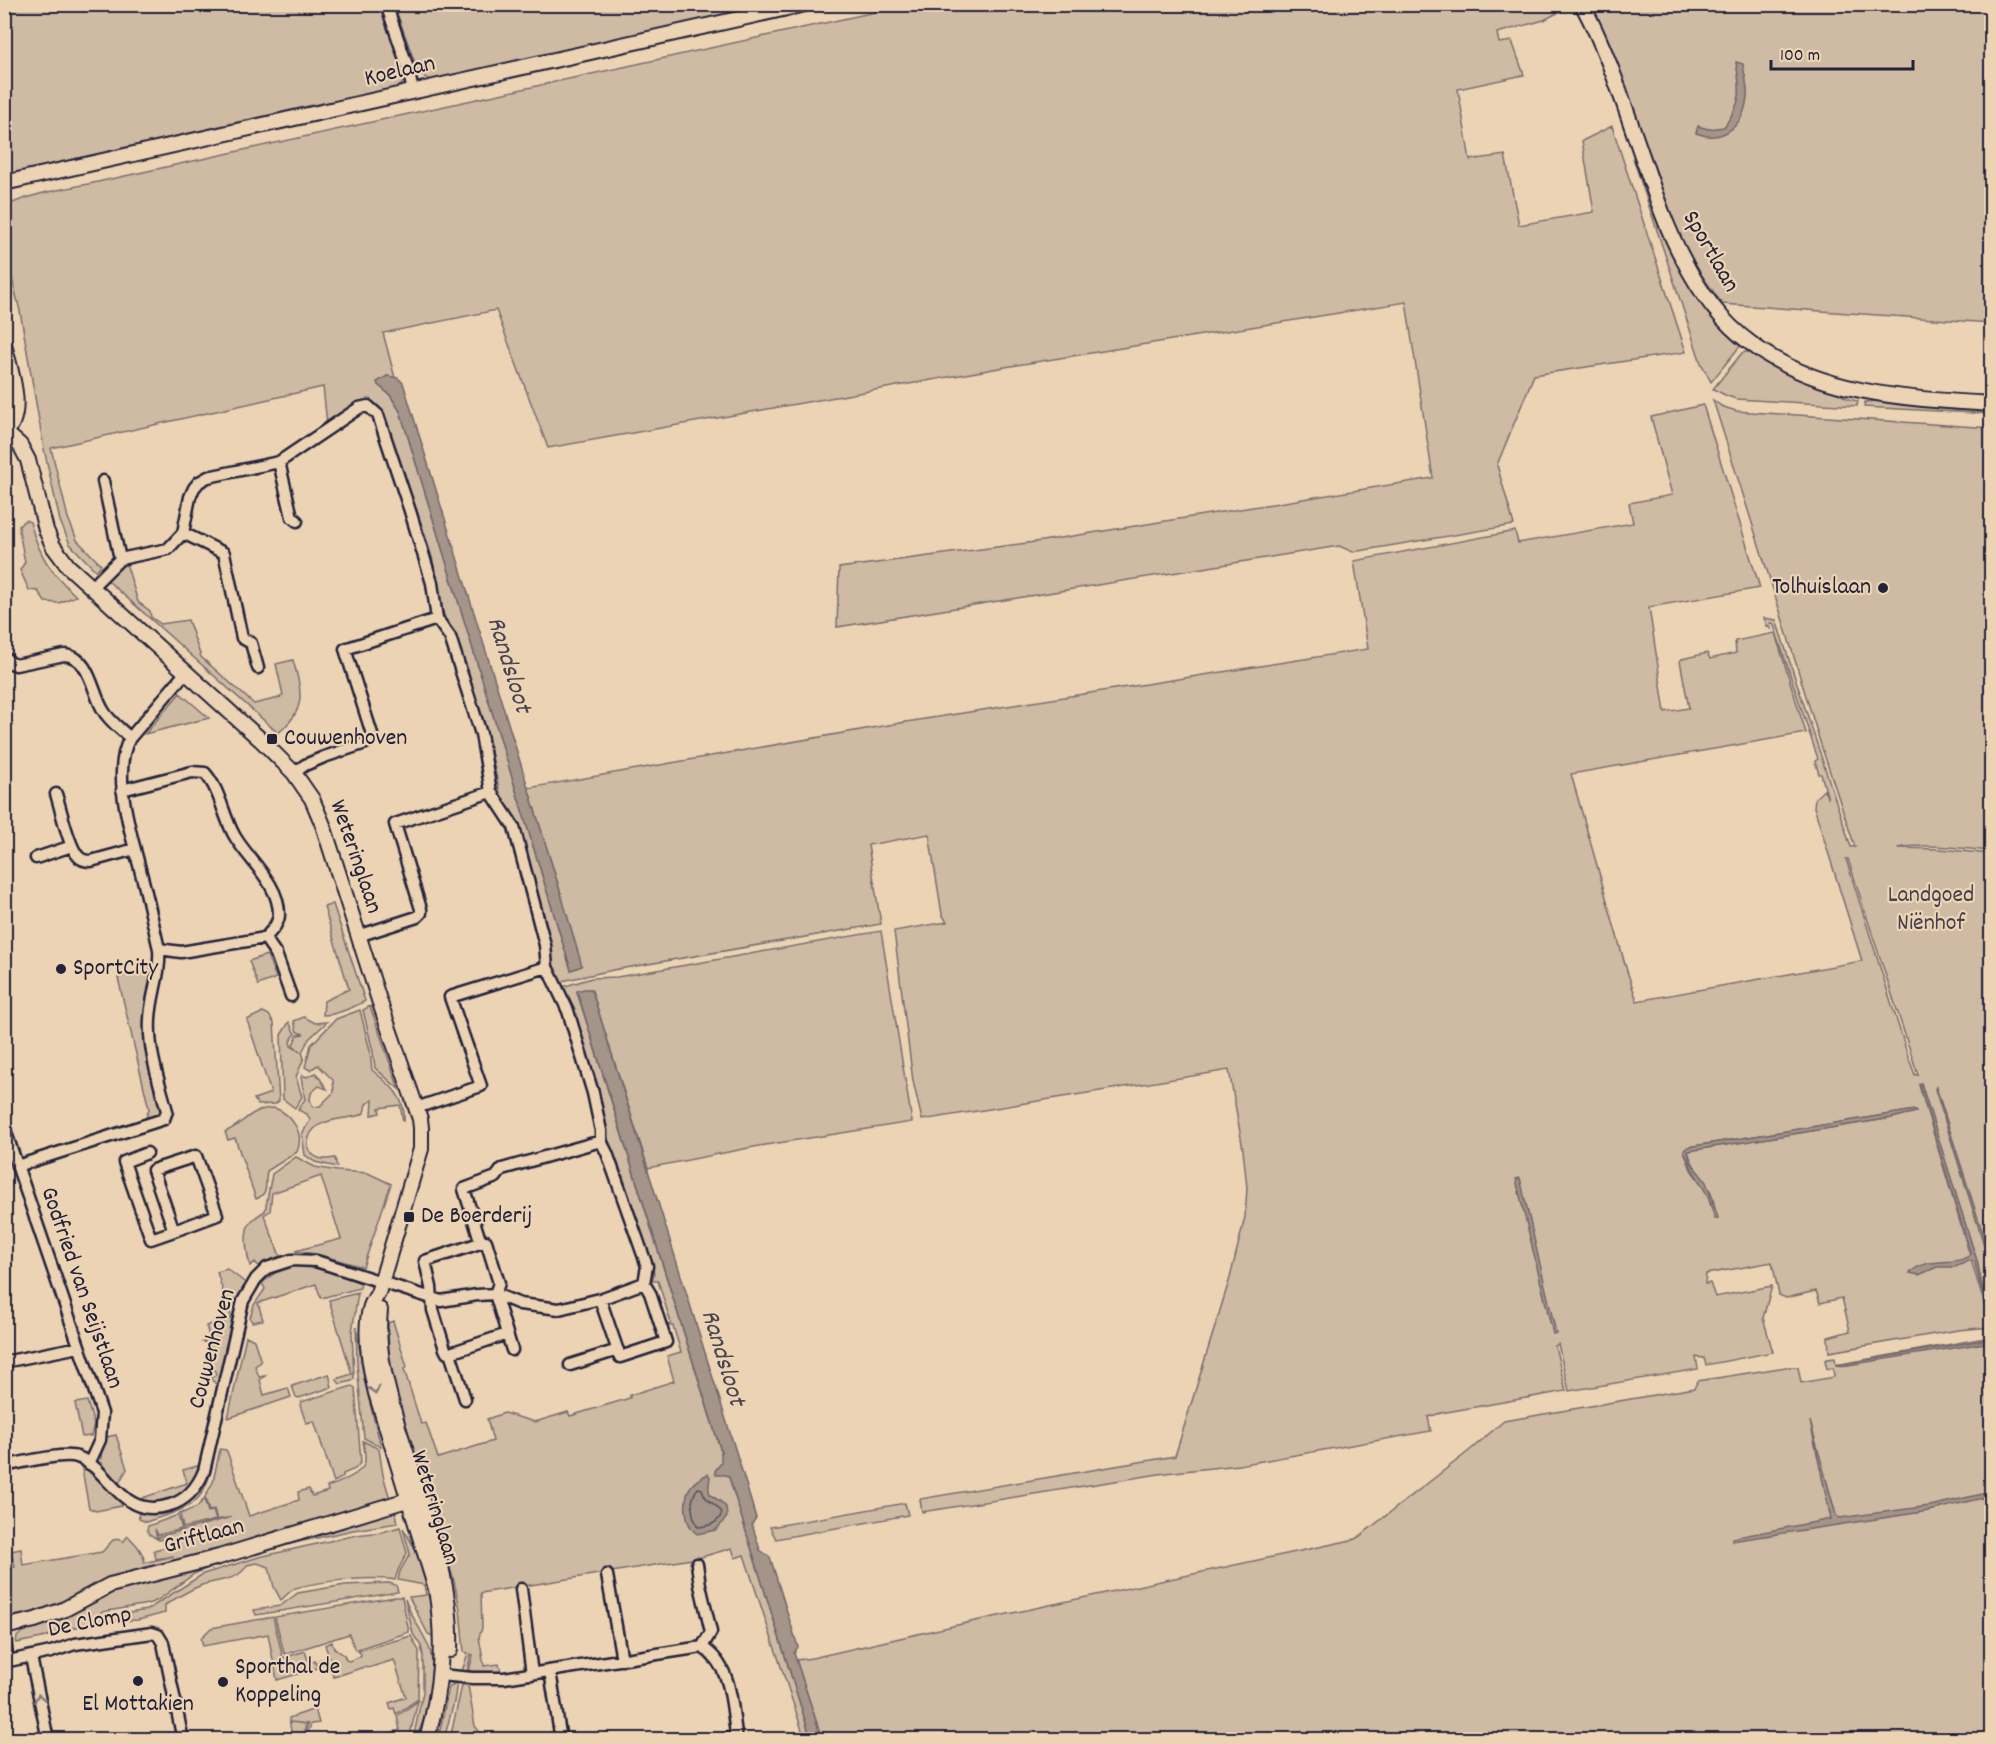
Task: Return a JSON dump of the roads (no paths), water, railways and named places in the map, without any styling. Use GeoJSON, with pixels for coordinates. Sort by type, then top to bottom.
{"type":"FeatureCollection","features":[{"type":"Feature","properties":{"kind":"street"},"geometry":{"type":"LineString","coordinates":[[386,4],[408,68],[413,92]]}},
{"type":"Feature","properties":{"kind":"street","name":"Koelaan"},"geometry":{"type":"LineString","coordinates":[[4,183],[805,4]]}},
{"type":"Feature","properties":{"kind":"street","name":"Sportlaan"},"geometry":{"type":"LineString","coordinates":[[1582,4],[1600,39],[1666,222],[1681,256],[1708,299],[1726,322],[1748,342],[1770,357],[1830,382],[1893,395],[1992,404]]}},
{"type":"Feature","properties":{"kind":"street"},"geometry":{"type":"LineString","coordinates":[[4,344],[16,406],[15,419],[5,433]]}},
{"type":"Feature","properties":{"kind":"street"},"geometry":{"type":"LineString","coordinates":[[93,587],[120,559],[168,549],[183,533],[190,497],[199,482],[208,477],[279,462],[359,408],[368,406],[378,415],[432,583],[437,618],[450,638],[481,734],[491,792],[514,827],[545,945],[547,967],[568,1011],[592,1093],[601,1131],[601,1141],[647,1266],[644,1283],[650,1293],[666,1342],[620,1357],[600,1299]]}},
{"type":"Feature","properties":{"kind":"street","name":"Weteringlaan"},"geometry":{"type":"LineString","coordinates":[[5,433],[20,445],[28,460],[46,530],[53,546],[68,566],[261,740],[294,773],[312,799],[323,825],[416,1108],[421,1128],[421,1149],[380,1288],[378,1326],[383,1370],[414,1498],[445,1583],[449,1606],[451,1648],[427,1740]]}},
{"type":"Feature","properties":{"kind":"street"},"geometry":{"type":"LineString","coordinates":[[279,462],[292,517],[297,521]]}},
{"type":"Feature","properties":{"kind":"street"},"geometry":{"type":"LineString","coordinates":[[103,481],[120,559]]}},
{"type":"Feature","properties":{"kind":"street"},"geometry":{"type":"LineString","coordinates":[[183,533],[224,553],[242,638],[251,643],[258,668]]}},
{"type":"Feature","properties":{"kind":"street"},"geometry":{"type":"LineString","coordinates":[[294,773],[305,765],[366,743],[370,739],[372,734],[345,649],[437,618]]}},
{"type":"Feature","properties":{"kind":"street"},"geometry":{"type":"LineString","coordinates":[[4,657],[16,665],[64,655],[78,659],[84,667],[104,712],[130,738]]}},
{"type":"Feature","properties":{"kind":"street"},"geometry":{"type":"LineString","coordinates":[[17,1166],[164,1119],[167,1111],[149,1036],[150,1015],[160,965],[159,949],[122,790],[121,771],[125,746],[130,738],[186,672]]}},
{"type":"Feature","properties":{"kind":"street"},"geometry":{"type":"LineString","coordinates":[[122,790],[192,772],[205,773],[213,783],[235,837],[274,894],[279,915],[276,925],[265,938],[181,952],[159,949]]}},
{"type":"Feature","properties":{"kind":"street"},"geometry":{"type":"LineString","coordinates":[[358,936],[417,917],[421,913],[395,824],[491,792]]}},
{"type":"Feature","properties":{"kind":"street"},"geometry":{"type":"LineString","coordinates":[[56,794],[72,846],[84,861],[135,849]]}},
{"type":"Feature","properties":{"kind":"street"},"geometry":{"type":"LineString","coordinates":[[36,858],[72,846]]}},
{"type":"Feature","properties":{"kind":"street"},"geometry":{"type":"LineString","coordinates":[[265,938],[276,954],[291,996]]}},
{"type":"Feature","properties":{"kind":"street"},"geometry":{"type":"LineString","coordinates":[[416,1108],[481,1086],[450,997],[547,967]]}},
{"type":"Feature","properties":{"kind":"street","name":"Godfried van Seijstlaan"},"geometry":{"type":"LineString","coordinates":[[4,1127],[102,1413],[99,1440],[89,1464]]}},
{"type":"Feature","properties":{"kind":"street"},"geometry":{"type":"LineString","coordinates":[[481,1243],[464,1188],[496,1177],[502,1169],[601,1141]]}},
{"type":"Feature","properties":{"kind":"street"},"geometry":{"type":"LineString","coordinates":[[147,1153],[124,1162],[151,1239],[174,1231],[217,1215],[196,1156],[153,1170],[174,1231]]}},
{"type":"Feature","properties":{"kind":"street"},"geometry":{"type":"LineString","coordinates":[[465,1399],[450,1353],[445,1349],[433,1310],[425,1261],[486,1241],[499,1283],[495,1294],[513,1350]]}},
{"type":"Feature","properties":{"kind":"street","name":"Couwenhoven"},"geometry":{"type":"LineString","coordinates":[[89,1464],[117,1491],[143,1507],[155,1508],[177,1502],[190,1494],[204,1471],[243,1301],[256,1279],[267,1268],[280,1263],[292,1260],[316,1261],[380,1288],[441,1301],[495,1294],[520,1304],[558,1309],[600,1299],[644,1283]]}},
{"type":"Feature","properties":{"kind":"street"},"geometry":{"type":"LineString","coordinates":[[450,1353],[507,1334]]}},
{"type":"Feature","properties":{"kind":"street"},"geometry":{"type":"LineString","coordinates":[[4,1362],[79,1347]]}},
{"type":"Feature","properties":{"kind":"street"},"geometry":{"type":"LineString","coordinates":[[570,1365],[618,1350]]}},
{"type":"Feature","properties":{"kind":"street"},"geometry":{"type":"LineString","coordinates":[[4,1466],[65,1456],[77,1456],[89,1464]]}},
{"type":"Feature","properties":{"kind":"street","name":"Griftlaan"},"geometry":{"type":"LineString","coordinates":[[4,1627],[35,1620],[63,1610],[110,1585],[219,1557],[414,1498]]}},
{"type":"Feature","properties":{"kind":"street"},"geometry":{"type":"LineString","coordinates":[[697,1564],[711,1632],[702,1647]]}},
{"type":"Feature","properties":{"kind":"street"},"geometry":{"type":"LineString","coordinates":[[608,1575],[622,1660]]}},
{"type":"Feature","properties":{"kind":"street"},"geometry":{"type":"LineString","coordinates":[[521,1589],[532,1674]]}},
{"type":"Feature","properties":{"kind":"street","name":"De Clomp"},"geometry":{"type":"LineString","coordinates":[[4,1635],[6,1661],[31,1657],[75,1644],[152,1633],[158,1635],[163,1643],[183,1740]]}},
{"type":"Feature","properties":{"kind":"street"},"geometry":{"type":"LineString","coordinates":[[444,1675],[485,1679],[532,1674],[702,1647],[712,1654],[724,1673],[731,1694],[736,1738],[723,1740]]}},
{"type":"Feature","properties":{"kind":"street","name":"De Clomp"},"geometry":{"type":"LineString","coordinates":[[31,1657],[48,1740]]}},
{"type":"Feature","properties":{"kind":"street"},"geometry":{"type":"LineString","coordinates":[[550,1671],[561,1740]]}},
{"type":"Feature","properties":{"kind":"street","name":"Weteringlaan"},"geometry":{"type":"LineString","coordinates":[[435,1740],[443,1711],[444,1675]]}},
{"type":"Feature","properties":{"kind":"street"},"geometry":{"type":"LineString","coordinates":[[267,1740],[274,1740]]}},
{"type":"Feature","properties":{"kind":"water"},"geometry":{"type":"Polygon","coordinates":[[[1736,62],[1743,64],[1747,88],[1742,115],[1737,123],[1724,134],[1706,136],[1696,133],[1698,126],[1708,129],[1724,127],[1735,110],[1739,96],[1736,62]]]}},
{"type":"Feature","properties":{"kind":"water"},"geometry":{"type":"Polygon","coordinates":[[[387,376],[398,378],[403,383],[582,966],[571,970],[400,411],[390,395],[377,382],[387,376]]]}},
{"type":"Feature","properties":{"kind":"water"},"geometry":{"type":"Polygon","coordinates":[[[584,989],[592,991],[742,1471],[756,1518],[752,1524],[760,1550],[770,1557],[798,1647],[794,1653],[822,1739],[811,1739],[729,1477],[716,1475],[715,1471],[721,1462],[721,1451],[577,991],[584,989]]]}},
{"type":"Feature","properties":{"kind":"water"},"geometry":{"type":"Polygon","coordinates":[[[1921,1083],[1977,1261],[1989,1320],[1974,1261],[1955,1267],[1937,1267],[1919,1275],[1910,1273],[1924,1264],[1958,1260],[1971,1254],[1919,1084],[1921,1083]]]}},
{"type":"Feature","properties":{"kind":"water"},"geometry":{"type":"Polygon","coordinates":[[[1936,1087],[1991,1259],[1991,1267],[1935,1089],[1936,1087]]]}},
{"type":"Feature","properties":{"kind":"water"},"geometry":{"type":"Polygon","coordinates":[[[1915,1110],[1916,1112],[1892,1118],[1688,1151],[1690,1161],[1706,1182],[1718,1218],[1715,1219],[1709,1199],[1684,1150],[1688,1147],[1915,1110]]]}},
{"type":"Feature","properties":{"kind":"water"},"geometry":{"type":"Polygon","coordinates":[[[1520,1178],[1556,1333],[1553,1334],[1516,1179],[1520,1178]]]}},
{"type":"Feature","properties":{"kind":"water"},"geometry":{"type":"Polygon","coordinates":[[[1991,1339],[1991,1342],[1842,1366],[1836,1365],[1991,1339]]]}},
{"type":"Feature","properties":{"kind":"water"},"geometry":{"type":"Polygon","coordinates":[[[1810,1421],[1836,1515],[1839,1518],[1930,1506],[1991,1492],[1991,1496],[1929,1511],[1732,1541],[1732,1538],[1831,1519],[1810,1421]]]}},
{"type":"Feature","properties":{"kind":"water"},"geometry":{"type":"Polygon","coordinates":[[[708,1474],[710,1494],[726,1507],[727,1517],[716,1530],[697,1534],[687,1518],[687,1496],[694,1483],[708,1474]]]}},
{"type":"Feature","properties":{"kind":"place","name":"Tolhuislaan"},"geometry":{"type":"Point","coordinates":[1883,588]}},
{"type":"Feature","properties":{"kind":"place","name":"Couwenhoven"},"geometry":{"type":"Point","coordinates":[272,739]}},
{"type":"Feature","properties":{"kind":"place","name":"SportCity"},"geometry":{"type":"Point","coordinates":[61,969]}},
{"type":"Feature","properties":{"kind":"place","name":"De Boerderij"},"geometry":{"type":"Point","coordinates":[409,1217]}},
{"type":"Feature","properties":{"kind":"place","name":"El Mottakien"},"geometry":{"type":"Point","coordinates":[138,1681]}},
{"type":"Feature","properties":{"kind":"place","name":"Sporthal de Koppeling"},"geometry":{"type":"Point","coordinates":[223,1682]}},
{"type":"Feature","properties":{"kind":"water label","name":"Randsloot"},"geometry":{"type":"Point","coordinates":[508,665]}},
{"type":"Feature","properties":{"kind":"water label","name":"Randsloot"},"geometry":{"type":"Point","coordinates":[722,1358]}},
{"type":"Feature","properties":{"kind":"park label","name":"Landgoed Niënhof"},"geometry":{"type":"Point","coordinates":[1931,910]}}]}
